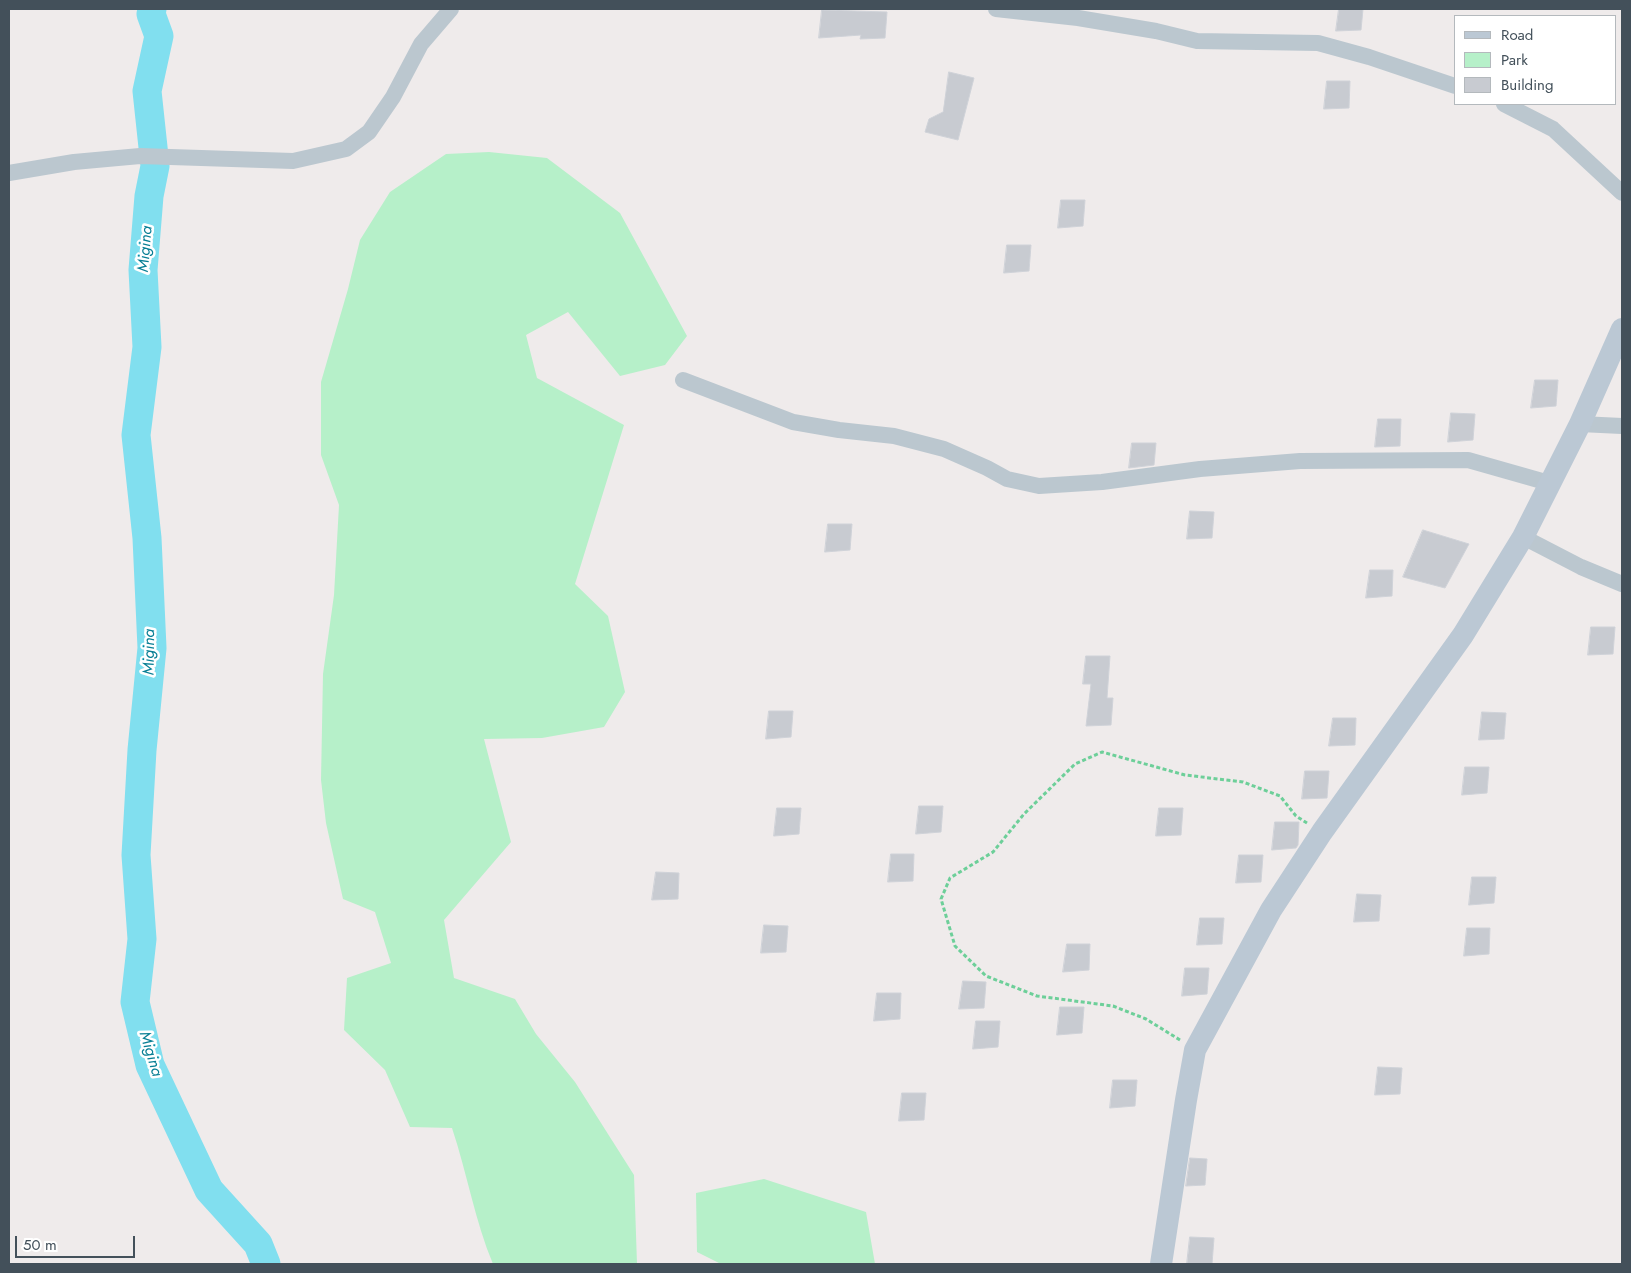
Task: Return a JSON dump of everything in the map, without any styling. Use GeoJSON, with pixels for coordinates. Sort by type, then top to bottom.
{"type":"FeatureCollection","features":[{"type":"Feature","properties":{"kind":"main road"},"geometry":{"type":"LineString","coordinates":[[1161,1264],[1195,1050],[1271,910],[1322,832],[1463,635],[1523,537],[1580,424],[1622,329]]}},
{"type":"Feature","properties":{"kind":"street"},"geometry":{"type":"LineString","coordinates":[[9,173],[74,162],[140,156],[293,160],[346,149],[369,132],[393,97],[421,44],[451,9]]}},
{"type":"Feature","properties":{"kind":"street"},"geometry":{"type":"LineString","coordinates":[[996,9],[1078,18],[1156,31],[1197,41],[1318,44],[1369,57],[1454,86]]}},
{"type":"Feature","properties":{"kind":"street"},"geometry":{"type":"LineString","coordinates":[[1506,105],[1553,129],[1622,193]]}},
{"type":"Feature","properties":{"kind":"street"},"geometry":{"type":"LineString","coordinates":[[683,380],[793,422],[839,430],[894,436],[944,449],[1007,479],[1039,486],[1102,482],[1200,469],[1300,461],[1429,460],[1468,460],[1549,483]]}},
{"type":"Feature","properties":{"kind":"street"},"geometry":{"type":"LineString","coordinates":[[1580,424],[1622,426]]}},
{"type":"Feature","properties":{"kind":"street"},"geometry":{"type":"LineString","coordinates":[[1523,537],[1580,567],[1622,584]]}},
{"type":"Feature","properties":{"kind":"path"},"geometry":{"type":"LineString","coordinates":[[1195,1050],[1146,1019],[1113,1006],[1037,996],[986,976],[955,946],[940,899],[950,878],[993,852],[1024,814],[1075,764],[1102,752],[1185,776],[1243,782],[1280,796],[1296,816],[1322,832]]}},
{"type":"Feature","properties":{"kind":"green space"},"geometry":{"type":"Polygon","coordinates":[[[489,152],[547,158],[620,213],[687,336],[665,365],[620,376],[568,312],[526,335],[537,378],[624,425],[575,584],[608,616],[625,692],[604,727],[542,738],[484,739],[511,842],[444,920],[454,978],[515,999],[536,1034],[575,1082],[634,1175],[637,1264],[493,1264],[481,1231],[452,1128],[410,1127],[385,1070],[344,1030],[347,978],[391,963],[375,912],[343,899],[326,823],[321,780],[323,674],[334,595],[339,505],[321,455],[321,382],[360,240],[390,192],[446,154],[489,152]]]}},
{"type":"Feature","properties":{"kind":"green space"},"geometry":{"type":"Polygon","coordinates":[[[764,1179],[866,1212],[875,1264],[721,1264],[697,1252],[696,1193],[764,1179]]]}},
{"type":"Feature","properties":{"kind":"building"},"geometry":{"type":"Polygon","coordinates":[[[1339,9],[1363,9],[1361,30],[1336,31],[1339,9]]]}},
{"type":"Feature","properties":{"kind":"building"},"geometry":{"type":"Polygon","coordinates":[[[822,10],[887,12],[885,38],[860,39],[861,35],[819,38],[822,10]]]}},
{"type":"Feature","properties":{"kind":"building"},"geometry":{"type":"Polygon","coordinates":[[[949,72],[974,78],[958,140],[925,132],[929,119],[943,112],[949,72]]]}},
{"type":"Feature","properties":{"kind":"building"},"geometry":{"type":"Polygon","coordinates":[[[1327,81],[1350,81],[1349,108],[1324,109],[1327,81]]]}},
{"type":"Feature","properties":{"kind":"building"},"geometry":{"type":"Polygon","coordinates":[[[1061,200],[1085,200],[1083,226],[1058,228],[1061,200]]]}},
{"type":"Feature","properties":{"kind":"building"},"geometry":{"type":"Polygon","coordinates":[[[1007,245],[1031,245],[1029,271],[1004,273],[1007,245]]]}},
{"type":"Feature","properties":{"kind":"building"},"geometry":{"type":"Polygon","coordinates":[[[1535,380],[1558,380],[1556,406],[1531,408],[1535,380]]]}},
{"type":"Feature","properties":{"kind":"building"},"geometry":{"type":"Polygon","coordinates":[[[1451,413],[1475,414],[1473,440],[1448,442],[1451,413]]]}},
{"type":"Feature","properties":{"kind":"building"},"geometry":{"type":"Polygon","coordinates":[[[1378,419],[1401,419],[1400,446],[1375,447],[1378,419]]]}},
{"type":"Feature","properties":{"kind":"building"},"geometry":{"type":"Polygon","coordinates":[[[1132,443],[1156,443],[1154,465],[1129,468],[1132,443]]]}},
{"type":"Feature","properties":{"kind":"building"},"geometry":{"type":"Polygon","coordinates":[[[1190,511],[1214,512],[1212,538],[1187,539],[1190,511]]]}},
{"type":"Feature","properties":{"kind":"building"},"geometry":{"type":"Polygon","coordinates":[[[828,524],[852,524],[850,550],[825,552],[828,524]]]}},
{"type":"Feature","properties":{"kind":"building"},"geometry":{"type":"Polygon","coordinates":[[[1423,530],[1469,544],[1445,588],[1403,577],[1423,530]]]}},
{"type":"Feature","properties":{"kind":"building"},"geometry":{"type":"Polygon","coordinates":[[[1370,570],[1393,570],[1392,596],[1366,598],[1370,570]]]}},
{"type":"Feature","properties":{"kind":"building"},"geometry":{"type":"Polygon","coordinates":[[[1591,627],[1615,627],[1613,654],[1588,655],[1591,627]]]}},
{"type":"Feature","properties":{"kind":"building"},"geometry":{"type":"Polygon","coordinates":[[[1086,656],[1110,656],[1107,698],[1113,698],[1111,725],[1086,726],[1091,684],[1083,684],[1086,656]]]}},
{"type":"Feature","properties":{"kind":"building"},"geometry":{"type":"Polygon","coordinates":[[[769,711],[793,711],[791,737],[766,739],[769,711]]]}},
{"type":"Feature","properties":{"kind":"building"},"geometry":{"type":"Polygon","coordinates":[[[1482,712],[1506,713],[1504,739],[1479,740],[1482,712]]]}},
{"type":"Feature","properties":{"kind":"building"},"geometry":{"type":"Polygon","coordinates":[[[1333,718],[1356,718],[1355,745],[1329,746],[1333,718]]]}},
{"type":"Feature","properties":{"kind":"building"},"geometry":{"type":"Polygon","coordinates":[[[1465,767],[1489,767],[1487,793],[1462,795],[1465,767]]]}},
{"type":"Feature","properties":{"kind":"building"},"geometry":{"type":"Polygon","coordinates":[[[1305,771],[1329,771],[1327,798],[1302,799],[1305,771]]]}},
{"type":"Feature","properties":{"kind":"building"},"geometry":{"type":"Polygon","coordinates":[[[919,806],[943,806],[941,832],[916,834],[919,806]]]}},
{"type":"Feature","properties":{"kind":"building"},"geometry":{"type":"Polygon","coordinates":[[[777,808],[801,808],[799,834],[774,836],[777,808]]]}},
{"type":"Feature","properties":{"kind":"building"},"geometry":{"type":"Polygon","coordinates":[[[1159,808],[1183,808],[1181,835],[1156,836],[1159,808]]]}},
{"type":"Feature","properties":{"kind":"building"},"geometry":{"type":"Polygon","coordinates":[[[1275,822],[1299,822],[1298,845],[1296,848],[1272,850],[1275,822]]]}},
{"type":"Feature","properties":{"kind":"building"},"geometry":{"type":"Polygon","coordinates":[[[891,854],[914,854],[913,881],[888,882],[891,854]]]}},
{"type":"Feature","properties":{"kind":"building"},"geometry":{"type":"Polygon","coordinates":[[[1239,855],[1263,855],[1261,882],[1236,883],[1239,855]]]}},
{"type":"Feature","properties":{"kind":"building"},"geometry":{"type":"Polygon","coordinates":[[[656,872],[679,873],[678,899],[652,900],[656,872]]]}},
{"type":"Feature","properties":{"kind":"building"},"geometry":{"type":"Polygon","coordinates":[[[1472,877],[1496,877],[1494,903],[1469,905],[1472,877]]]}},
{"type":"Feature","properties":{"kind":"building"},"geometry":{"type":"Polygon","coordinates":[[[1357,894],[1381,895],[1379,921],[1354,922],[1357,894]]]}},
{"type":"Feature","properties":{"kind":"building"},"geometry":{"type":"Polygon","coordinates":[[[1200,918],[1224,918],[1222,944],[1197,945],[1200,918]]]}},
{"type":"Feature","properties":{"kind":"building"},"geometry":{"type":"Polygon","coordinates":[[[764,925],[788,926],[786,952],[761,953],[764,925]]]}},
{"type":"Feature","properties":{"kind":"building"},"geometry":{"type":"Polygon","coordinates":[[[1467,928],[1490,928],[1489,954],[1464,956],[1467,928]]]}},
{"type":"Feature","properties":{"kind":"building"},"geometry":{"type":"Polygon","coordinates":[[[1067,944],[1090,944],[1089,970],[1063,972],[1067,944]]]}},
{"type":"Feature","properties":{"kind":"building"},"geometry":{"type":"Polygon","coordinates":[[[1185,968],[1209,968],[1207,994],[1182,996],[1185,968]]]}},
{"type":"Feature","properties":{"kind":"building"},"geometry":{"type":"Polygon","coordinates":[[[963,981],[986,982],[984,1008],[959,1009],[963,981]]]}},
{"type":"Feature","properties":{"kind":"building"},"geometry":{"type":"Polygon","coordinates":[[[877,993],[901,993],[900,1019],[874,1021],[877,993]]]}},
{"type":"Feature","properties":{"kind":"building"},"geometry":{"type":"Polygon","coordinates":[[[1060,1007],[1084,1007],[1082,1033],[1057,1035],[1060,1007]]]}},
{"type":"Feature","properties":{"kind":"building"},"geometry":{"type":"Polygon","coordinates":[[[976,1021],[1000,1021],[998,1047],[973,1049],[976,1021]]]}},
{"type":"Feature","properties":{"kind":"building"},"geometry":{"type":"Polygon","coordinates":[[[1378,1067],[1402,1068],[1400,1094],[1375,1095],[1378,1067]]]}},
{"type":"Feature","properties":{"kind":"building"},"geometry":{"type":"Polygon","coordinates":[[[1113,1080],[1137,1080],[1135,1106],[1110,1108],[1113,1080]]]}},
{"type":"Feature","properties":{"kind":"building"},"geometry":{"type":"Polygon","coordinates":[[[902,1093],[926,1093],[924,1120],[899,1121],[902,1093]]]}},
{"type":"Feature","properties":{"kind":"building"},"geometry":{"type":"Polygon","coordinates":[[[1190,1158],[1207,1159],[1205,1185],[1186,1186],[1190,1158]]]}},
{"type":"Feature","properties":{"kind":"building"},"geometry":{"type":"Polygon","coordinates":[[[1190,1237],[1214,1238],[1212,1264],[1187,1264],[1190,1237]]]}},
{"type":"Feature","properties":{"kind":"waterway","name":"Migina"},"geometry":{"type":"LineString","coordinates":[[152,9],[151,14],[159,36],[147,91],[155,166],[149,196],[143,270],[147,347],[136,435],[147,538],[152,648],[142,750],[136,855],[142,939],[135,1002],[150,1065],[209,1190],[258,1244],[266,1264]]}}]}
